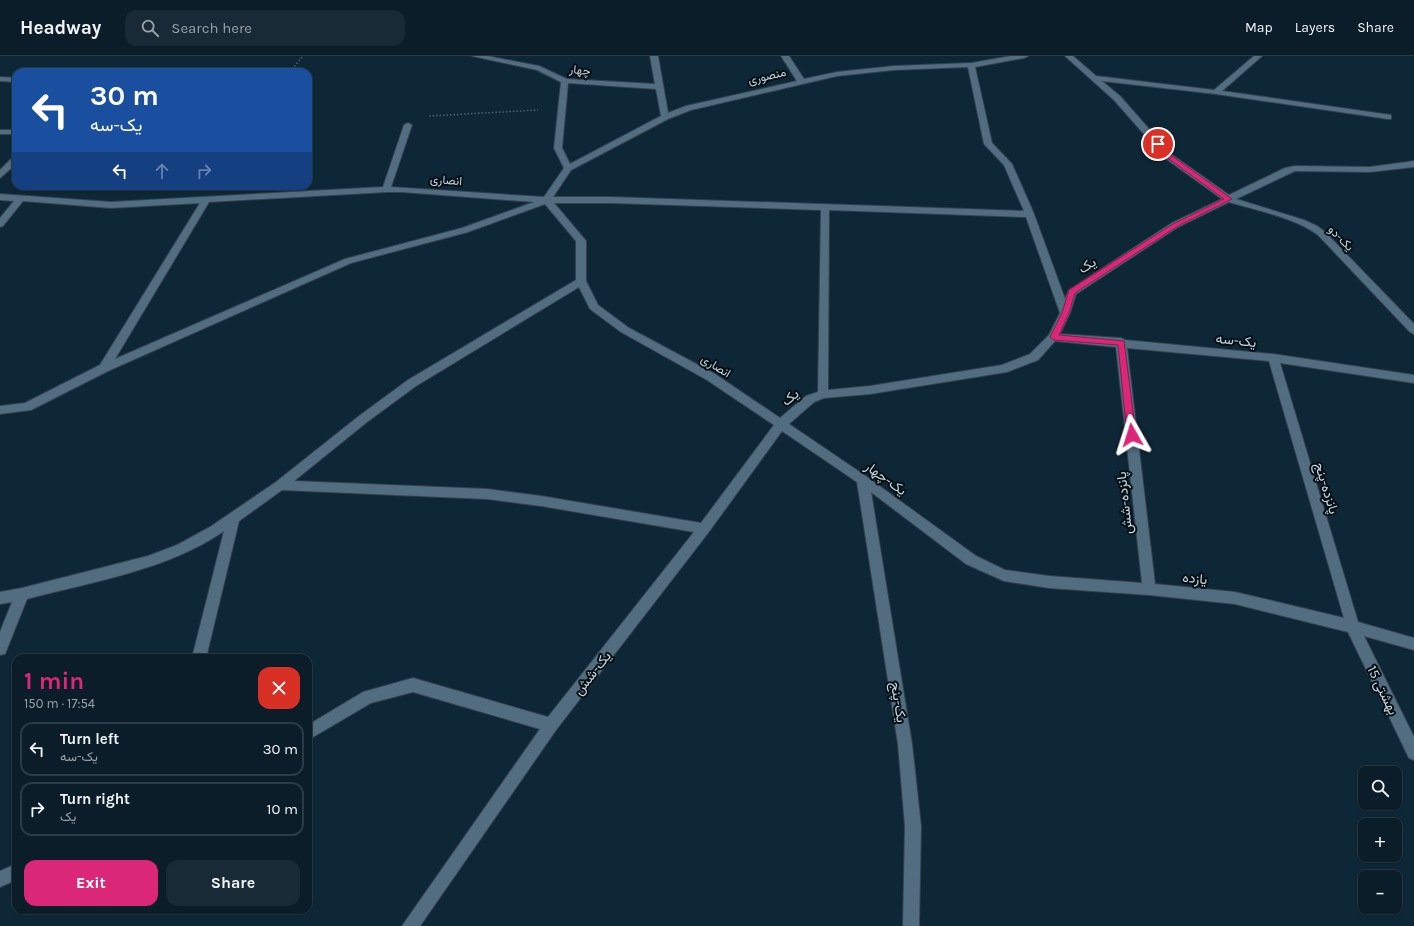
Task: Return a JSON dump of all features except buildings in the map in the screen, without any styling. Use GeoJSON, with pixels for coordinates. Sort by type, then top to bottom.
{"type":"FeatureCollection","features":[{"type":"Feature","properties":{"kind":"street","name":"چهار"},"geometry":{"type":"LineString","coordinates":[[476,56],[539,68],[566,81],[661,87]]}},
{"type":"Feature","properties":{"kind":"street"},"geometry":{"type":"LineString","coordinates":[[654,56],[661,87],[665,117]]}},
{"type":"Feature","properties":{"kind":"street"},"geometry":{"type":"LineString","coordinates":[[786,56],[801,81]]}},
{"type":"Feature","properties":{"kind":"street","name":"منصوری"},"geometry":{"type":"LineString","coordinates":[[547,200],[568,168],[665,117],[689,108],[801,81],[837,74],[886,69],[971,65],[1024,56]]}},
{"type":"Feature","properties":{"kind":"street","name":"یک-دو"},"geometry":{"type":"LineString","coordinates":[[1069,56],[1117,98],[1168,156],[1228,199],[1314,228],[1414,330]]}},
{"type":"Feature","properties":{"kind":"street"},"geometry":{"type":"LineString","coordinates":[[1216,92],[1258,56]]}},
{"type":"Feature","properties":{"kind":"street"},"geometry":{"type":"LineString","coordinates":[[971,65],[988,144],[1008,164],[1030,214],[1065,313]]}},
{"type":"Feature","properties":{"kind":"street"},"geometry":{"type":"LineString","coordinates":[[1094,78],[1216,92],[1388,117]]}},
{"type":"Feature","properties":{"kind":"street"},"geometry":{"type":"LineString","coordinates":[[0,79],[12,80]]}},
{"type":"Feature","properties":{"kind":"street"},"geometry":{"type":"LineString","coordinates":[[566,81],[558,148],[568,168]]}},
{"type":"Feature","properties":{"kind":"street"},"geometry":{"type":"LineString","coordinates":[[386,190],[408,125]]}},
{"type":"Feature","properties":{"kind":"street"},"geometry":{"type":"LineString","coordinates":[[0,132],[12,132]]}},
{"type":"Feature","properties":{"kind":"street"},"geometry":{"type":"LineString","coordinates":[[0,175],[12,163]]}},
{"type":"Feature","properties":{"kind":"street","name":"یک"},"geometry":{"type":"LineString","coordinates":[[781,424],[810,399],[823,394],[870,390],[1003,369],[1034,357],[1054,337],[1065,313],[1072,292],[1175,225],[1288,170],[1295,168],[1393,168],[1414,164]]}},
{"type":"Feature","properties":{"kind":"street","name":"انصاری"},"geometry":{"type":"LineString","coordinates":[[0,197],[111,205],[402,189],[547,200],[581,241],[581,281],[594,307],[625,330],[711,376],[781,424]]}},
{"type":"Feature","properties":{"kind":"street"},"geometry":{"type":"LineString","coordinates":[[0,224],[21,198]]}},
{"type":"Feature","properties":{"kind":"street"},"geometry":{"type":"LineString","coordinates":[[104,368],[206,200]]}},
{"type":"Feature","properties":{"kind":"street"},"geometry":{"type":"LineString","coordinates":[[0,410],[27,407],[104,368],[348,261],[465,230],[547,200],[611,200],[1030,214]]}},
{"type":"Feature","properties":{"kind":"street"},"geometry":{"type":"LineString","coordinates":[[823,394],[825,208]]}},
{"type":"Feature","properties":{"kind":"street"},"geometry":{"type":"LineString","coordinates":[[0,598],[22,594],[149,561],[181,549],[233,518],[280,485],[363,419],[412,383],[581,281]]}},
{"type":"Feature","properties":{"kind":"street","name":"یک-سه"},"geometry":{"type":"LineString","coordinates":[[1054,337],[1121,342],[1273,358],[1414,379]]}},
{"type":"Feature","properties":{"kind":"street","name":"پانزده-شش"},"geometry":{"type":"LineString","coordinates":[[1121,342],[1149,589]]}},
{"type":"Feature","properties":{"kind":"street","name":"پانزده-پنج"},"geometry":{"type":"LineString","coordinates":[[1273,358],[1353,627]]}},
{"type":"Feature","properties":{"kind":"street","name":"یک-چهار"},"geometry":{"type":"LineString","coordinates":[[781,424],[863,480],[971,560]]}},
{"type":"Feature","properties":{"kind":"street","name":"یک-شش"},"geometry":{"type":"LineString","coordinates":[[410,926],[551,725],[704,529],[781,424]]}},
{"type":"Feature","properties":{"kind":"street","name":"یک-پنج"},"geometry":{"type":"LineString","coordinates":[[863,480],[906,744],[913,826],[911,926]]}},
{"type":"Feature","properties":{"kind":"street"},"geometry":{"type":"LineString","coordinates":[[280,485],[487,494],[541,501],[704,529]]}},
{"type":"Feature","properties":{"kind":"street"},"geometry":{"type":"LineString","coordinates":[[200,654],[233,518]]}},
{"type":"Feature","properties":{"kind":"street","name":"یازده"},"geometry":{"type":"LineString","coordinates":[[971,560],[1004,575],[1049,582],[1149,589],[1235,598],[1353,627],[1414,644]]}},
{"type":"Feature","properties":{"kind":"street"},"geometry":{"type":"LineString","coordinates":[[0,650],[22,594]]}},
{"type":"Feature","properties":{"kind":"street","name":"بهشتی 15"},"geometry":{"type":"LineString","coordinates":[[1353,627],[1414,753]]}},
{"type":"Feature","properties":{"kind":"street"},"geometry":{"type":"LineString","coordinates":[[312,731],[368,697],[413,685],[551,725]]}},
{"type":"Feature","properties":{"kind":"street"},"geometry":{"type":"LineString","coordinates":[[0,879],[12,874]]}},
{"type":"Feature","properties":{"kind":"path"},"geometry":{"type":"LineString","coordinates":[[293,68],[303,56]]}},
{"type":"Feature","properties":{"kind":"path"},"geometry":{"type":"LineString","coordinates":[[408,125],[433,114],[562,109]]}},
{"type":"Feature","properties":{"kind":"route"},"geometry":{"type":"LineString","coordinates":[[1132,435],[1121,342],[1054,337],[1065,313],[1072,292],[1175,225],[1228,199],[1168,156],[1158,144]]}}]}
